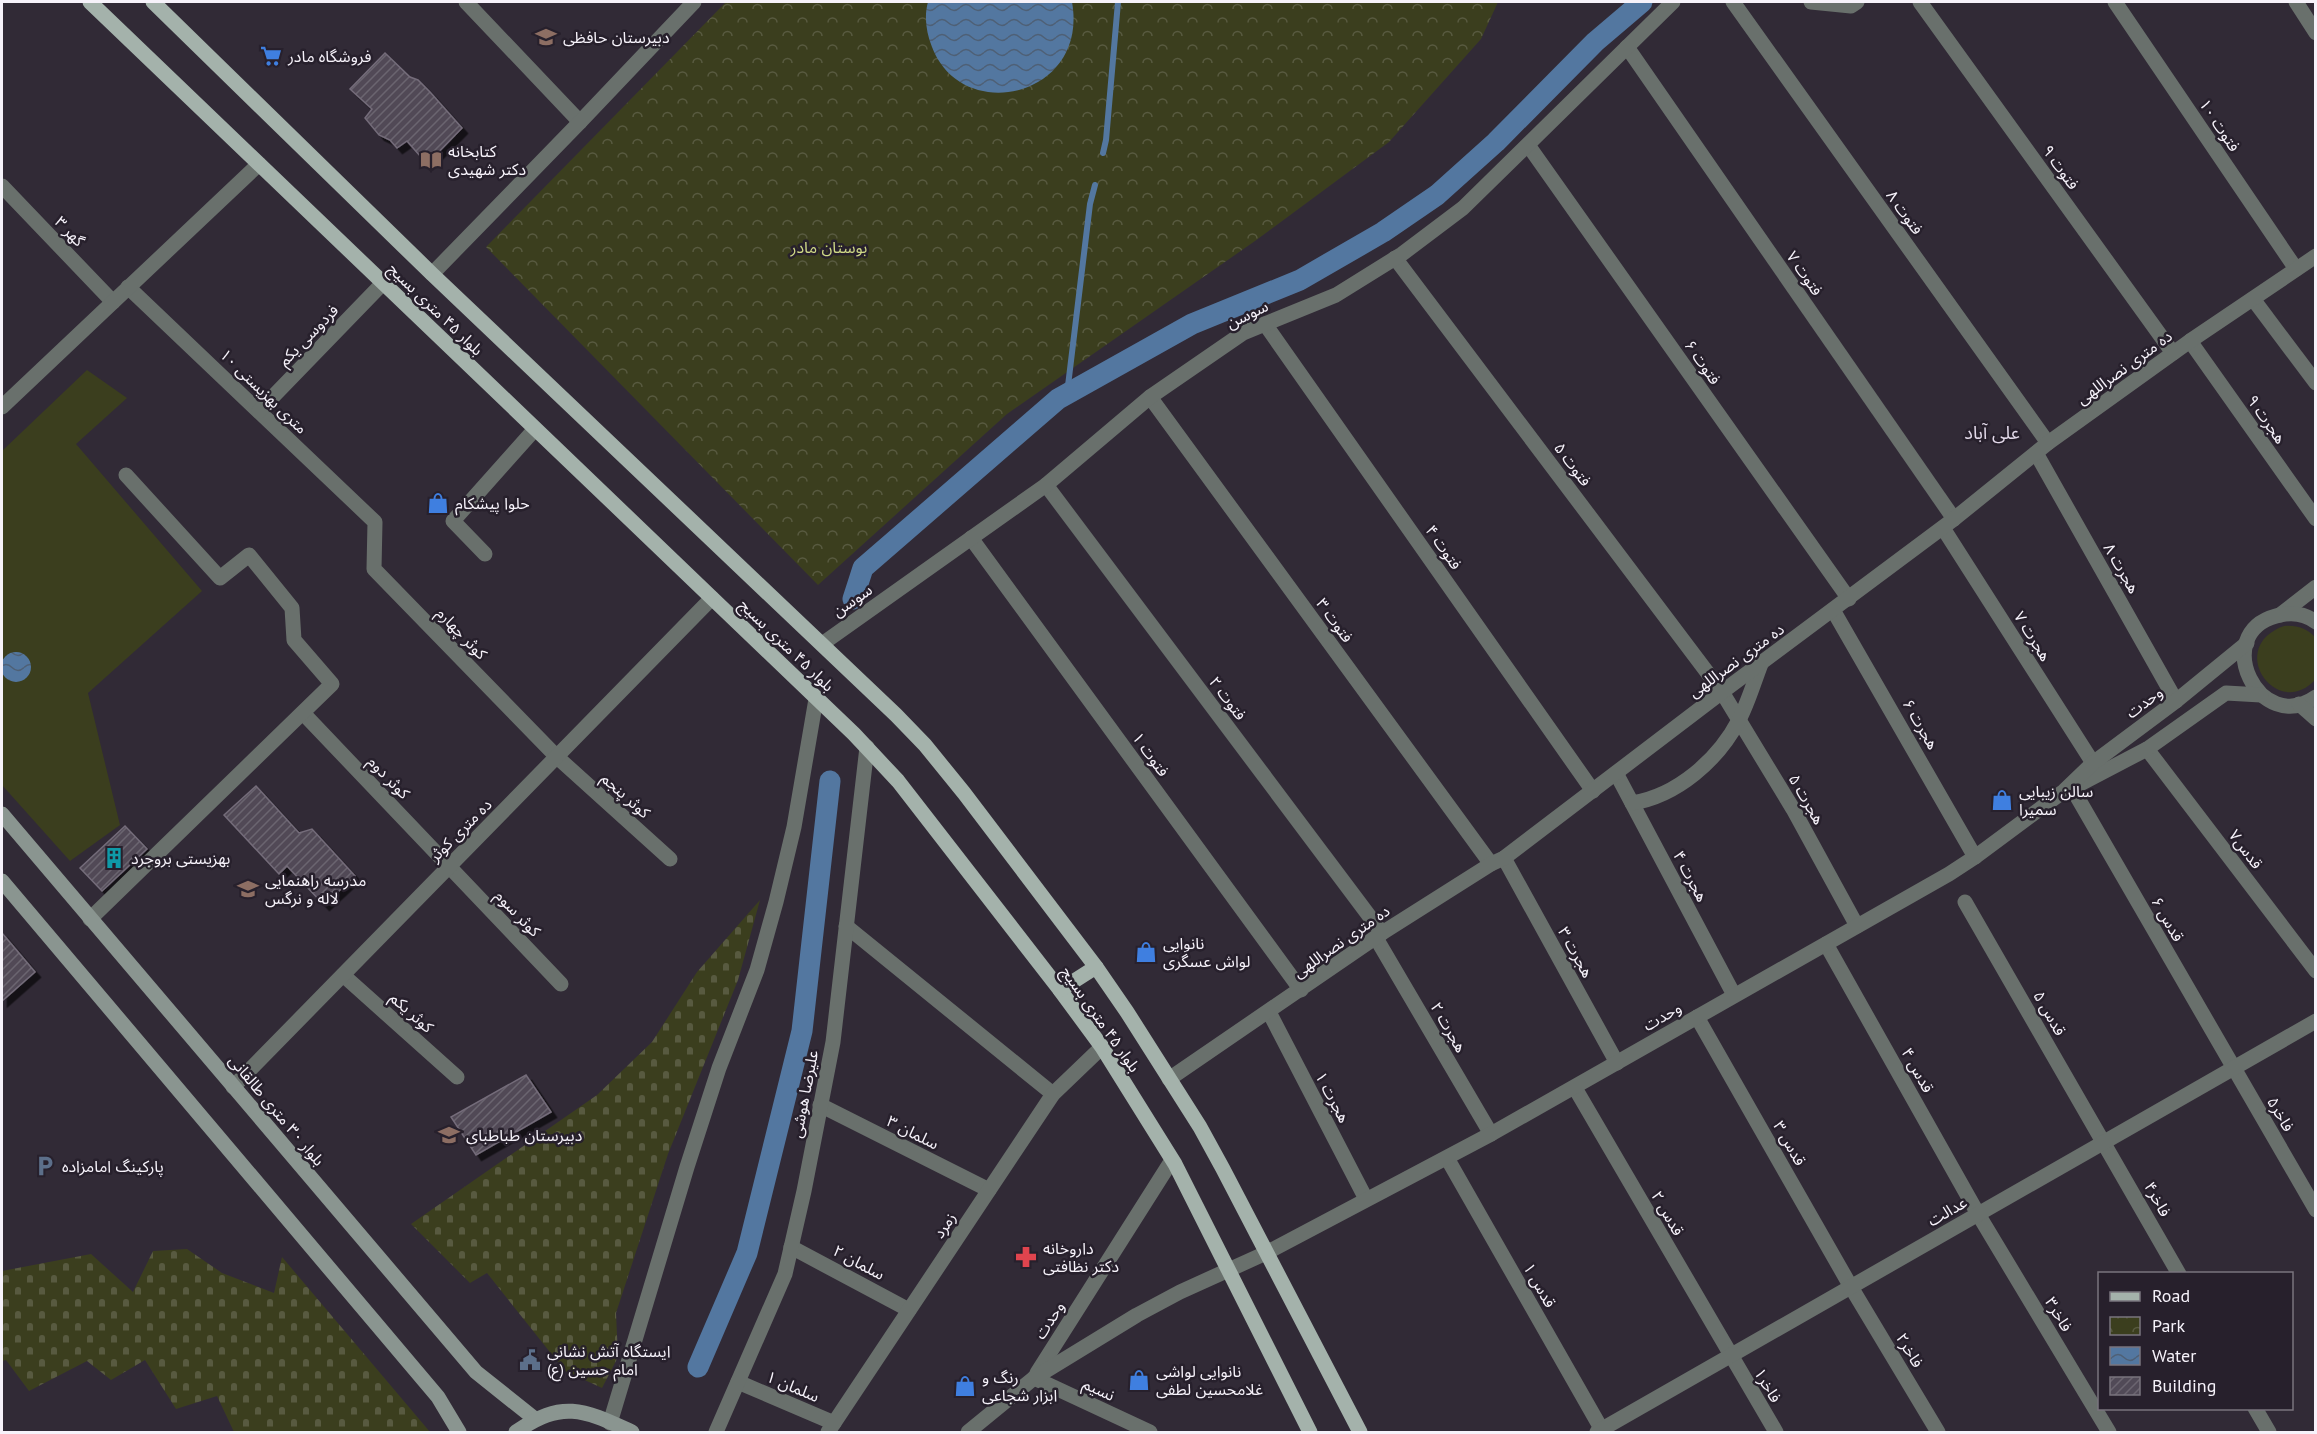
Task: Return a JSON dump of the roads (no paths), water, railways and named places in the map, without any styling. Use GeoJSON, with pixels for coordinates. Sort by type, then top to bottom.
{"type":"FeatureCollection","features":[{"type":"Feature","properties":{"kind":"main road","name":"بلوار ۴۵ متری بسیج"},"geometry":{"type":"LineString","coordinates":[[90,2],[867,747],[906,790],[1102,1047],[1172,1160],[1310,1432]]}},
{"type":"Feature","properties":{"kind":"main road","name":"بلوار ۴۵ متری بسیج"},"geometry":{"type":"LineString","coordinates":[[153,2],[432,274],[822,644],[925,745],[1096,967],[1200,1127],[1360,1432]]}},
{"type":"Feature","properties":{"kind":"main road","name":"بلوار ۳۰ متری طالقانی"},"geometry":{"type":"LineString","coordinates":[[2,814],[476,1372],[535,1419]]}},
{"type":"Feature","properties":{"kind":"main road"},"geometry":{"type":"LineString","coordinates":[[3,886],[438,1397],[459,1432]]}},
{"type":"Feature","properties":{"kind":"main road"},"geometry":{"type":"LineString","coordinates":[[1060,990],[1096,967]]}},
{"type":"Feature","properties":{"kind":"main road"},"geometry":{"type":"LineString","coordinates":[[516,1432],[535,1419],[562,1411],[590,1413],[632,1432]]}},
{"type":"Feature","properties":{"kind":"street"},"geometry":{"type":"LineString","coordinates":[[466,2],[580,122]]}},
{"type":"Feature","properties":{"kind":"street"},"geometry":{"type":"LineString","coordinates":[[432,274],[694,2]]}},
{"type":"Feature","properties":{"kind":"street","name":"سوسن"},"geometry":{"type":"LineString","coordinates":[[822,644],[1046,485],[1150,397],[1243,333],[1336,295],[1395,258],[1463,208],[1673,2]]}},
{"type":"Feature","properties":{"kind":"street","name":"فتوت ۸"},"geometry":{"type":"LineString","coordinates":[[1732,2],[2048,443]]}},
{"type":"Feature","properties":{"kind":"street"},"geometry":{"type":"LineString","coordinates":[[1811,2],[1851,6],[1857,2]]}},
{"type":"Feature","properties":{"kind":"street","name":"فتوت ۹"},"geometry":{"type":"LineString","coordinates":[[1920,2],[2173,353]]}},
{"type":"Feature","properties":{"kind":"street","name":"فتوت ۱۰"},"geometry":{"type":"LineString","coordinates":[[2115,2],[2296,269]]}},
{"type":"Feature","properties":{"kind":"street"},"geometry":{"type":"LineString","coordinates":[[2296,2],[2316,33]]}},
{"type":"Feature","properties":{"kind":"street","name":"فتوت ۷"},"geometry":{"type":"LineString","coordinates":[[1627,47],[1949,523]]}},
{"type":"Feature","properties":{"kind":"street","name":"فتوت ۶"},"geometry":{"type":"LineString","coordinates":[[1528,145],[1849,599]]}},
{"type":"Feature","properties":{"kind":"street"},"geometry":{"type":"LineString","coordinates":[[2,406],[259,164]]}},
{"type":"Feature","properties":{"kind":"street","name":"گهر ۳"},"geometry":{"type":"LineString","coordinates":[[2,186],[113,302]]}},
{"type":"Feature","properties":{"kind":"street","name":"ده متری نصراللهی"},"geometry":{"type":"LineString","coordinates":[[1169,1079],[1379,936],[1498,861],[1949,523],[2048,443],[2190,341],[2316,255]]}},
{"type":"Feature","properties":{"kind":"street","name":"فتوت ۵"},"geometry":{"type":"LineString","coordinates":[[1395,258],[1722,692]]}},
{"type":"Feature","properties":{"kind":"street","name":"فردوسی یکم"},"geometry":{"type":"LineString","coordinates":[[259,411],[383,283]]}},
{"type":"Feature","properties":{"kind":"street","name":"۱۰ متری بهزیستی"},"geometry":{"type":"LineString","coordinates":[[128,287],[375,522]]}},
{"type":"Feature","properties":{"kind":"street"},"geometry":{"type":"LineString","coordinates":[[2253,299],[2316,383]]}},
{"type":"Feature","properties":{"kind":"street","name":"فتوت ۴"},"geometry":{"type":"LineString","coordinates":[[1265,324],[1593,791]]}},
{"type":"Feature","properties":{"kind":"street","name":"هجرت ۹"},"geometry":{"type":"LineString","coordinates":[[2190,341],[2316,519]]}},
{"type":"Feature","properties":{"kind":"street","name":"فتوت ۳"},"geometry":{"type":"LineString","coordinates":[[1150,397],[1498,861]]}},
{"type":"Feature","properties":{"kind":"street"},"geometry":{"type":"LineString","coordinates":[[485,554],[453,521],[535,429]]}},
{"type":"Feature","properties":{"kind":"street","name":"هجرت ۸"},"geometry":{"type":"LineString","coordinates":[[2036,453],[2176,701]]}},
{"type":"Feature","properties":{"kind":"street"},"geometry":{"type":"LineString","coordinates":[[90,919],[332,684],[294,640],[292,608],[249,555],[220,578],[126,475]]}},
{"type":"Feature","properties":{"kind":"street","name":"فتوت ۲"},"geometry":{"type":"LineString","coordinates":[[1046,485],[1379,936]]}},
{"type":"Feature","properties":{"kind":"street","name":"کوثر چهارم"},"geometry":{"type":"LineString","coordinates":[[375,522],[374,569],[557,757]]}},
{"type":"Feature","properties":{"kind":"street","name":"هجرت ۷"},"geometry":{"type":"LineString","coordinates":[[1949,523],[2093,763]]}},
{"type":"Feature","properties":{"kind":"street","name":"فتوت ۱"},"geometry":{"type":"LineString","coordinates":[[971,538],[1301,990]]}},
{"type":"Feature","properties":{"kind":"street"},"geometry":{"type":"LineString","coordinates":[[2279,615],[2316,587]]}},
{"type":"Feature","properties":{"kind":"street","name":"ده متری کوثر"},"geometry":{"type":"LineString","coordinates":[[233,1087],[712,598]]}},
{"type":"Feature","properties":{"kind":"street","name":"هجرت ۶"},"geometry":{"type":"LineString","coordinates":[[1833,610],[1975,857]]}},
{"type":"Feature","properties":{"kind":"street"},"geometry":{"type":"LineString","coordinates":[[2279,615],[2298,614],[2316,622]]}},
{"type":"Feature","properties":{"kind":"street","name":"وحدت"},"geometry":{"type":"LineString","coordinates":[[2068,790],[2093,763],[2176,701],[2247,643],[2259,625],[2279,615]]}},
{"type":"Feature","properties":{"kind":"street"},"geometry":{"type":"LineString","coordinates":[[2247,643],[2244,660],[2246,674],[2252,686],[2261,695]]}},
{"type":"Feature","properties":{"kind":"street"},"geometry":{"type":"LineString","coordinates":[[1632,803],[1645,801],[1673,789],[1705,765],[1739,720],[1761,664]]}},
{"type":"Feature","properties":{"kind":"street","name":"هجرت ۵"},"geometry":{"type":"LineString","coordinates":[[1722,692],[1793,809],[1857,926]]}},
{"type":"Feature","properties":{"kind":"street","name":"وحدت"},"geometry":{"type":"LineString","coordinates":[[968,1432],[1034,1378],[1137,1315],[1266,1253],[1575,1088],[1975,857],[2068,790],[2147,749],[2226,693],[2261,695],[2273,702],[2286,705],[2300,704]]}},
{"type":"Feature","properties":{"kind":"street"},"geometry":{"type":"LineString","coordinates":[[2316,696],[2300,704],[2316,720]]}},
{"type":"Feature","properties":{"kind":"street"},"geometry":{"type":"LineString","coordinates":[[610,1423],[719,1068],[756,970],[776,902],[794,827],[816,699]]}},
{"type":"Feature","properties":{"kind":"street","name":"کوثر دوم"},"geometry":{"type":"LineString","coordinates":[[303,713],[449,867]]}},
{"type":"Feature","properties":{"kind":"street","name":"علیرضا هوشی"},"geometry":{"type":"LineString","coordinates":[[716,1432],[785,1274],[791,1247],[833,1042],[867,747]]}},
{"type":"Feature","properties":{"kind":"street","name":"قدس۷"},"geometry":{"type":"LineString","coordinates":[[2147,749],[2316,971]]}},
{"type":"Feature","properties":{"kind":"street","name":"کوثر پنجم"},"geometry":{"type":"LineString","coordinates":[[557,757],[670,859]]}},
{"type":"Feature","properties":{"kind":"street","name":"هجرت ۴"},"geometry":{"type":"LineString","coordinates":[[1616,773],[1734,995]]}},
{"type":"Feature","properties":{"kind":"street","name":"قدس ۶"},"geometry":{"type":"LineString","coordinates":[[2068,790],[2234,1067]]}},
{"type":"Feature","properties":{"kind":"street","name":"هجرت ۳"},"geometry":{"type":"LineString","coordinates":[[1498,861],[1617,1063]]}},
{"type":"Feature","properties":{"kind":"street","name":"کوثر سوم"},"geometry":{"type":"LineString","coordinates":[[449,867],[561,984]]}},
{"type":"Feature","properties":{"kind":"street","name":"قدس ۵"},"geometry":{"type":"LineString","coordinates":[[1965,902],[2105,1141]]}},
{"type":"Feature","properties":{"kind":"street"},"geometry":{"type":"LineString","coordinates":[[846,926],[1053,1094]]}},
{"type":"Feature","properties":{"kind":"street","name":"هجرت ۲"},"geometry":{"type":"LineString","coordinates":[[1379,936],[1491,1134]]}},
{"type":"Feature","properties":{"kind":"street","name":"قدس ۴"},"geometry":{"type":"LineString","coordinates":[[1826,944],[1978,1214]]}},
{"type":"Feature","properties":{"kind":"street","name":"کوثر یکم"},"geometry":{"type":"LineString","coordinates":[[343,975],[457,1077]]}},
{"type":"Feature","properties":{"kind":"street","name":"هجرت ۱"},"geometry":{"type":"LineString","coordinates":[[1269,1012],[1366,1199]]}},
{"type":"Feature","properties":{"kind":"street","name":"قدس ۳"},"geometry":{"type":"LineString","coordinates":[[1697,1017],[1851,1287]]}},
{"type":"Feature","properties":{"kind":"street","name":"عدالت"},"geometry":{"type":"LineString","coordinates":[[1600,1431],[2316,1021]]}},
{"type":"Feature","properties":{"kind":"street","name":"زمرد"},"geometry":{"type":"LineString","coordinates":[[831,1428],[1053,1094],[1102,1047]]}},
{"type":"Feature","properties":{"kind":"street","name":"فاخر۵"},"geometry":{"type":"LineString","coordinates":[[2234,1067],[2316,1210]]}},
{"type":"Feature","properties":{"kind":"street","name":"قدس ۲"},"geometry":{"type":"LineString","coordinates":[[1575,1088],[1730,1356]]}},
{"type":"Feature","properties":{"kind":"street","name":"سلمان ۳"},"geometry":{"type":"LineString","coordinates":[[820,1106],[988,1190]]}},
{"type":"Feature","properties":{"kind":"street","name":"فاخر۴"},"geometry":{"type":"LineString","coordinates":[[2105,1141],[2178,1272]]}},
{"type":"Feature","properties":{"kind":"street","name":"قدس ۱"},"geometry":{"type":"LineString","coordinates":[[1447,1158],[1600,1431]]}},
{"type":"Feature","properties":{"kind":"street","name":"وحدت"},"geometry":{"type":"LineString","coordinates":[[1034,1378],[1172,1160]]}},
{"type":"Feature","properties":{"kind":"street","name":"فاخر۳"},"geometry":{"type":"LineString","coordinates":[[1978,1214],[2109,1432]]}},
{"type":"Feature","properties":{"kind":"street","name":"سلمان ۲"},"geometry":{"type":"LineString","coordinates":[[791,1247],[909,1310]]}},
{"type":"Feature","properties":{"kind":"street","name":"فاخر۲"},"geometry":{"type":"LineString","coordinates":[[1851,1287],[1938,1432]]}},
{"type":"Feature","properties":{"kind":"street","name":"فاخر۱"},"geometry":{"type":"LineString","coordinates":[[1730,1356],[1776,1432]]}},
{"type":"Feature","properties":{"kind":"street","name":"نسیم"},"geometry":{"type":"LineString","coordinates":[[1034,1378],[1150,1432]]}},
{"type":"Feature","properties":{"kind":"street","name":"سلمان ۱"},"geometry":{"type":"LineString","coordinates":[[738,1382],[831,1428]]}},
{"type":"Feature","properties":{"kind":"street"},"geometry":{"type":"LineString","coordinates":[[2256,1410],[2269,1432]]}},
{"type":"Feature","properties":{"kind":"water"},"geometry":{"type":"Polygon","coordinates":[[[928,2],[1072,2],[1072,34],[1062,60],[1043,79],[1020,90],[994,93],[969,87],[947,72],[928,36],[926,18],[928,2]]]}},
{"type":"Feature","properties":{"kind":"water"},"geometry":{"type":"Polygon","coordinates":[[[16,652],[26,657],[31,667],[26,677],[16,682],[6,677],[1,667],[6,657],[16,652]]]}},
{"type":"Feature","properties":{"kind":"waterway"},"geometry":{"type":"LineString","coordinates":[[1103,153],[1118,2]]}},
{"type":"Feature","properties":{"kind":"waterway"},"geometry":{"type":"LineString","coordinates":[[853,599],[863,568],[1058,399],[1192,324],[1300,280],[1383,232],[1437,195],[1496,142],[1595,42],[1642,2]]}},
{"type":"Feature","properties":{"kind":"waterway"},"geometry":{"type":"LineString","coordinates":[[1067,394],[1090,204],[1095,185]]}},
{"type":"Feature","properties":{"kind":"waterway"},"geometry":{"type":"LineString","coordinates":[[698,1367],[747,1253],[802,1031],[830,781]]}},
{"type":"Feature","properties":{"kind":"place","name":"دبیرستان حافظی"},"geometry":{"type":"Point","coordinates":[546,37]}},
{"type":"Feature","properties":{"kind":"place","name":"فروشگاه مادر"},"geometry":{"type":"Point","coordinates":[271,56]}},
{"type":"Feature","properties":{"kind":"place","name":"کتابخانه دکتر شهیدی"},"geometry":{"type":"Point","coordinates":[431,160]}},
{"type":"Feature","properties":{"kind":"place","name":"حلوا پیشکام"},"geometry":{"type":"Point","coordinates":[438,503]}},
{"type":"Feature","properties":{"kind":"place","name":"سالن زیبایی سمیرا"},"geometry":{"type":"Point","coordinates":[2002,800]}},
{"type":"Feature","properties":{"kind":"place","name":"بهزیستی بروجرد"},"geometry":{"type":"Point","coordinates":[114,858]}},
{"type":"Feature","properties":{"kind":"place","name":"مدرسه راهنمایی لاله و نرگس"},"geometry":{"type":"Point","coordinates":[248,889]}},
{"type":"Feature","properties":{"kind":"place","name":"نانوایی لواش عسگری"},"geometry":{"type":"Point","coordinates":[1146,952]}},
{"type":"Feature","properties":{"kind":"place","name":"دبیرستان طباطبای"},"geometry":{"type":"Point","coordinates":[449,1135]}},
{"type":"Feature","properties":{"kind":"place","name":"پارکینگ امامزاده"},"geometry":{"type":"Point","coordinates":[45,1166]}},
{"type":"Feature","properties":{"kind":"place","name":"داروخانه دکتر نظافتی"},"geometry":{"type":"Point","coordinates":[1026,1257]}},
{"type":"Feature","properties":{"kind":"place","name":"ایستگاه آتش نشانی امام حسین (ع)"},"geometry":{"type":"Point","coordinates":[530,1360]}},
{"type":"Feature","properties":{"kind":"place","name":"نانوایی لواشی غلامحسین لطفی"},"geometry":{"type":"Point","coordinates":[1139,1380]}},
{"type":"Feature","properties":{"kind":"place","name":"رنگ و ابزار شجاعی"},"geometry":{"type":"Point","coordinates":[965,1386]}},
{"type":"Feature","properties":{"kind":"district","name":"علی آباد"},"geometry":{"type":"Point","coordinates":[1992,432]}},
{"type":"Feature","properties":{"kind":"park label","name":"بوستان مادر"},"geometry":{"type":"Point","coordinates":[829,247]}}]}
